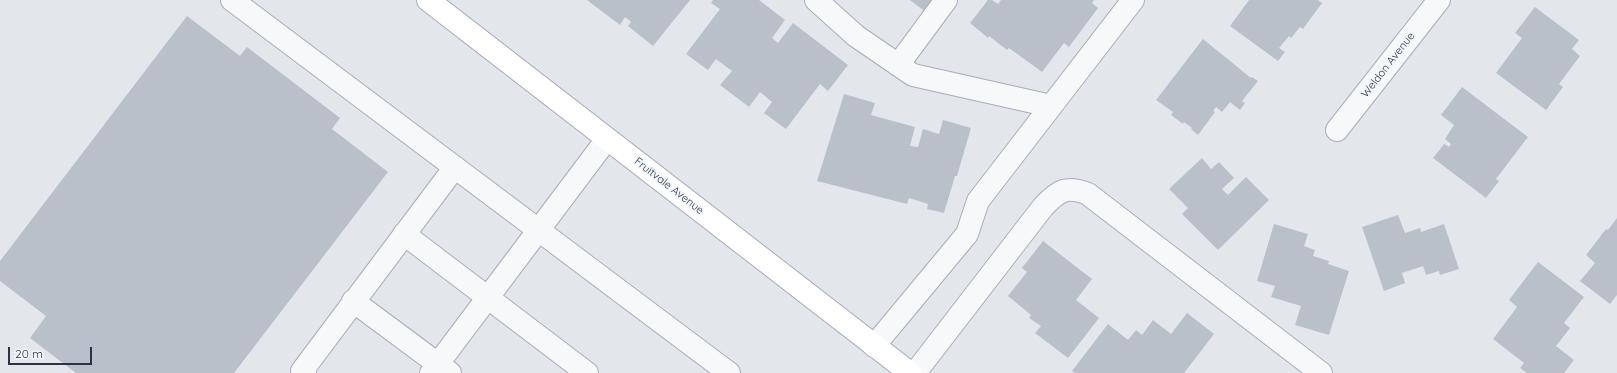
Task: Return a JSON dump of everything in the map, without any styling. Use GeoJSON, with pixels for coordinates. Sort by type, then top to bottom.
{"type":"FeatureCollection","features":[{"type":"Feature","properties":{"kind":"main road","name":"Fruitvale Avenue"},"geometry":{"type":"LineString","coordinates":[[428,0],[910,373]]}},
{"type":"Feature","properties":{"kind":"street"},"geometry":{"type":"LineString","coordinates":[[232,0],[729,373]]}},
{"type":"Feature","properties":{"kind":"street"},"geometry":{"type":"LineString","coordinates":[[816,0],[856,36],[913,75],[1051,106]]}},
{"type":"Feature","properties":{"kind":"street"},"geometry":{"type":"LineString","coordinates":[[898,65],[946,0]]}},
{"type":"Feature","properties":{"kind":"street"},"geometry":{"type":"LineString","coordinates":[[874,346],[966,234],[978,201],[1132,0]]}},
{"type":"Feature","properties":{"kind":"street","name":"Weldon Avenue"},"geometry":{"type":"LineString","coordinates":[[1337,130],[1439,0]]}},
{"type":"Feature","properties":{"kind":"street"},"geometry":{"type":"LineString","coordinates":[[353,302],[440,370],[488,298],[607,139]]}},
{"type":"Feature","properties":{"kind":"street"},"geometry":{"type":"LineString","coordinates":[[305,373],[302,371],[455,167]]}},
{"type":"Feature","properties":{"kind":"street"},"geometry":{"type":"LineString","coordinates":[[915,373],[1043,207],[1055,194],[1066,189],[1076,189],[1088,194],[1321,373]]}},
{"type":"Feature","properties":{"kind":"street"},"geometry":{"type":"LineString","coordinates":[[404,234],[587,373]]}},
{"type":"Feature","properties":{"kind":"building"},"geometry":{"type":"Polygon","coordinates":[[[587,0],[690,0],[653,46],[628,26],[631,22],[625,17],[620,25],[587,0]]]}},
{"type":"Feature","properties":{"kind":"building"},"geometry":{"type":"Polygon","coordinates":[[[713,0],[759,0],[785,20],[772,38],[778,43],[793,23],[848,65],[828,91],[820,84],[786,129],[764,113],[772,102],[760,92],[749,107],[720,85],[732,71],[716,59],[708,70],[686,54],[720,9],[711,3],[713,0]]]}},
{"type":"Feature","properties":{"kind":"building"},"geometry":{"type":"Polygon","coordinates":[[[910,0],[937,0],[927,13],[910,0]]]}},
{"type":"Feature","properties":{"kind":"building"},"geometry":{"type":"Polygon","coordinates":[[[988,0],[992,0],[998,4],[1001,0],[1094,0],[1092,3],[1098,8],[1069,47],[1064,43],[1042,72],[1009,48],[1007,50],[989,36],[988,38],[970,23],[988,0]]]}},
{"type":"Feature","properties":{"kind":"building"},"geometry":{"type":"Polygon","coordinates":[[[1249,0],[1318,0],[1322,3],[1303,29],[1300,27],[1291,38],[1289,36],[1279,48],[1285,52],[1278,61],[1230,26],[1249,0]]]}},
{"type":"Feature","properties":{"kind":"building"},"geometry":{"type":"Polygon","coordinates":[[[1535,7],[1579,40],[1572,49],[1580,56],[1559,84],[1563,87],[1546,110],[1496,73],[1522,38],[1515,33],[1535,7]]]}},
{"type":"Feature","properties":{"kind":"building"},"geometry":{"type":"Polygon","coordinates":[[[187,16],[240,56],[247,47],[340,118],[332,129],[388,172],[234,373],[76,373],[30,338],[46,316],[0,281],[0,261],[187,16]]]}},
{"type":"Feature","properties":{"kind":"building"},"geometry":{"type":"Polygon","coordinates":[[[1203,39],[1251,78],[1252,77],[1258,81],[1242,101],[1245,103],[1240,110],[1230,102],[1222,112],[1216,107],[1213,111],[1215,112],[1198,135],[1184,122],[1183,124],[1171,115],[1173,112],[1156,100],[1203,39]]]}},
{"type":"Feature","properties":{"kind":"building"},"geometry":{"type":"Polygon","coordinates":[[[1462,87],[1528,137],[1496,179],[1499,181],[1486,198],[1433,158],[1444,144],[1449,147],[1451,144],[1445,139],[1454,125],[1441,115],[1462,87]]]}},
{"type":"Feature","properties":{"kind":"building"},"geometry":{"type":"Polygon","coordinates":[[[844,94],[875,103],[871,115],[915,127],[910,146],[918,147],[923,129],[939,134],[943,120],[971,128],[944,213],[927,209],[928,204],[909,198],[907,204],[817,181],[844,94]]]}},
{"type":"Feature","properties":{"kind":"building"},"geometry":{"type":"Polygon","coordinates":[[[1202,158],[1211,169],[1219,162],[1234,178],[1222,189],[1228,195],[1246,177],[1269,200],[1218,250],[1182,214],[1188,208],[1169,189],[1202,158]]]}},
{"type":"Feature","properties":{"kind":"building"},"geometry":{"type":"Polygon","coordinates":[[[1398,215],[1405,233],[1420,228],[1421,232],[1444,224],[1459,269],[1440,275],[1439,271],[1426,275],[1423,266],[1402,273],[1405,283],[1384,291],[1362,227],[1398,215]]]}},
{"type":"Feature","properties":{"kind":"building"},"geometry":{"type":"Polygon","coordinates":[[[1617,218],[1617,295],[1610,304],[1580,281],[1595,263],[1586,255],[1606,229],[1608,230],[1617,218]]]}},
{"type":"Feature","properties":{"kind":"building"},"geometry":{"type":"Polygon","coordinates":[[[1274,224],[1308,234],[1304,246],[1315,250],[1313,256],[1329,261],[1328,264],[1349,271],[1329,335],[1295,325],[1301,306],[1271,297],[1275,286],[1257,281],[1274,224]]]}},
{"type":"Feature","properties":{"kind":"building"},"geometry":{"type":"Polygon","coordinates":[[[1043,241],[1092,279],[1076,300],[1099,318],[1068,358],[1035,333],[1041,326],[1029,318],[1031,315],[1008,296],[1027,272],[1022,268],[1043,241]]]}},
{"type":"Feature","properties":{"kind":"building"},"geometry":{"type":"Polygon","coordinates":[[[1538,262],[1584,297],[1564,323],[1570,328],[1556,346],[1574,360],[1564,373],[1527,373],[1520,368],[1524,363],[1493,339],[1517,307],[1509,300],[1538,262]]]}},
{"type":"Feature","properties":{"kind":"building"},"geometry":{"type":"Polygon","coordinates":[[[1187,313],[1214,334],[1184,373],[1075,373],[1072,371],[1108,324],[1128,340],[1136,330],[1142,335],[1153,320],[1171,334],[1187,313]]]}}]}
